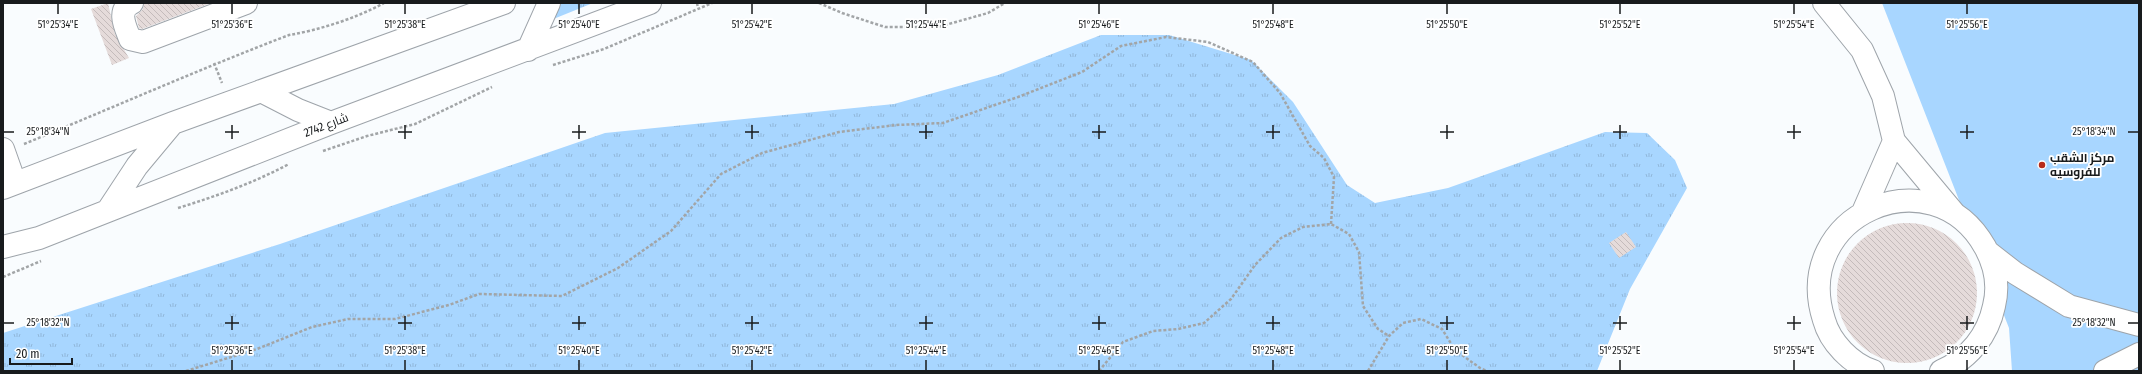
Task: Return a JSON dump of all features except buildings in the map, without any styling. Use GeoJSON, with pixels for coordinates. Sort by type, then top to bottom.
{"type":"FeatureCollection","features":[{"type":"Feature","properties":{"kind":"street"},"geometry":{"type":"LineString","coordinates":[[132,3],[124,10],[122,18],[130,39],[143,42],[246,3]]}},
{"type":"Feature","properties":{"kind":"street"},"geometry":{"type":"LineString","coordinates":[[4,150],[9,185],[173,123],[504,3]]}},
{"type":"Feature","properties":{"kind":"street"},"geometry":{"type":"LineString","coordinates":[[528,50],[549,3]]}},
{"type":"Feature","properties":{"kind":"street","name":"شارع 2742"},"geometry":{"type":"LineString","coordinates":[[3,247],[39,238],[331,123],[650,3]]}},
{"type":"Feature","properties":{"kind":"street"},"geometry":{"type":"LineString","coordinates":[[1829,5],[1862,50],[1883,96],[1894,141],[1956,215],[1976,234],[1988,252],[1994,268],[1996,284],[1992,317],[1976,346],[1964,358],[1941,371]]}},
{"type":"Feature","properties":{"kind":"street"},"geometry":{"type":"LineString","coordinates":[[261,91],[298,110],[331,123]]}},
{"type":"Feature","properties":{"kind":"street"},"geometry":{"type":"LineString","coordinates":[[108,210],[137,166],[173,123]]}},
{"type":"Feature","properties":{"kind":"street"},"geometry":{"type":"LineString","coordinates":[[1863,212],[1894,141]]}},
{"type":"Feature","properties":{"kind":"street"},"geometry":{"type":"LineString","coordinates":[[1873,371],[1855,361],[1832,337],[1824,322],[1818,290],[1823,260],[1830,245],[1839,232],[1863,212],[1892,202],[1926,202],[1956,215]]}},
{"type":"Feature","properties":{"kind":"street"},"geometry":{"type":"LineString","coordinates":[[1988,252],[2015,273],[2069,306],[2139,325]]}},
{"type":"Feature","properties":{"kind":"street"},"geometry":{"type":"LineString","coordinates":[[2105,371],[2139,354]]}},
{"type":"Feature","properties":{"kind":"path"},"geometry":{"type":"LineString","coordinates":[[4,150],[123,104],[214,63],[289,35],[302,33],[359,14],[384,3]]}},
{"type":"Feature","properties":{"kind":"path"},"geometry":{"type":"LineString","coordinates":[[697,3],[698,8]]}},
{"type":"Feature","properties":{"kind":"path"},"geometry":{"type":"LineString","coordinates":[[546,67],[604,49],[712,3]]}},
{"type":"Feature","properties":{"kind":"path"},"geometry":{"type":"LineString","coordinates":[[818,3],[842,13],[885,26],[938,27],[988,13],[1005,3]]}},
{"type":"Feature","properties":{"kind":"path"},"geometry":{"type":"LineString","coordinates":[[186,371],[257,349],[312,326],[348,319],[395,319],[449,305],[479,294],[562,296],[618,268],[671,231],[721,174],[762,153],[839,132],[896,125],[943,123],[1018,97],[1082,72],[1121,46],[1166,37],[1208,42],[1253,62],[1280,93],[1310,146],[1324,158],[1334,177],[1331,224]]}},
{"type":"Feature","properties":{"kind":"path"},"geometry":{"type":"LineString","coordinates":[[322,152],[366,136],[415,124],[496,86]]}},
{"type":"Feature","properties":{"kind":"path"},"geometry":{"type":"LineString","coordinates":[[176,209],[251,184],[292,163]]}},
{"type":"Feature","properties":{"kind":"path"},"geometry":{"type":"LineString","coordinates":[[1100,371],[1123,342],[1153,331],[1178,329],[1204,323],[1231,299],[1255,265],[1280,238],[1303,226],[1331,224],[1349,234],[1359,252],[1363,306],[1378,329],[1389,336]]}},
{"type":"Feature","properties":{"kind":"path"},"geometry":{"type":"LineString","coordinates":[[3,277],[44,260]]}},
{"type":"Feature","properties":{"kind":"path"},"geometry":{"type":"LineString","coordinates":[[1368,371],[1389,336],[1403,323],[1421,319],[1442,329],[1455,350],[1480,368],[1487,371]]}},
{"type":"Feature","properties":{"kind":"green space"},"geometry":{"type":"Polygon","coordinates":[[[553,3],[593,3],[546,22],[553,3]]]}},
{"type":"Feature","properties":{"kind":"green space","name":"مركز الشقب للفروسيه"},"geometry":{"type":"Polygon","coordinates":[[[1882,3],[2139,3],[2139,371],[2012,371],[2009,328],[1882,3]]]}},
{"type":"Feature","properties":{"kind":"green space"},"geometry":{"type":"Polygon","coordinates":[[[1101,35],[1169,35],[1251,60],[1293,102],[1347,185],[1375,203],[1448,188],[1605,132],[1647,133],[1675,160],[1687,188],[1630,289],[1597,371],[3,371],[3,333],[280,244],[605,133],[894,104],[998,75],[1101,35]]]}},
{"type":"Feature","properties":{"kind":"place","name":"مركز الشقب للفروسيه"},"geometry":{"type":"Point","coordinates":[2042,165]}}]}
